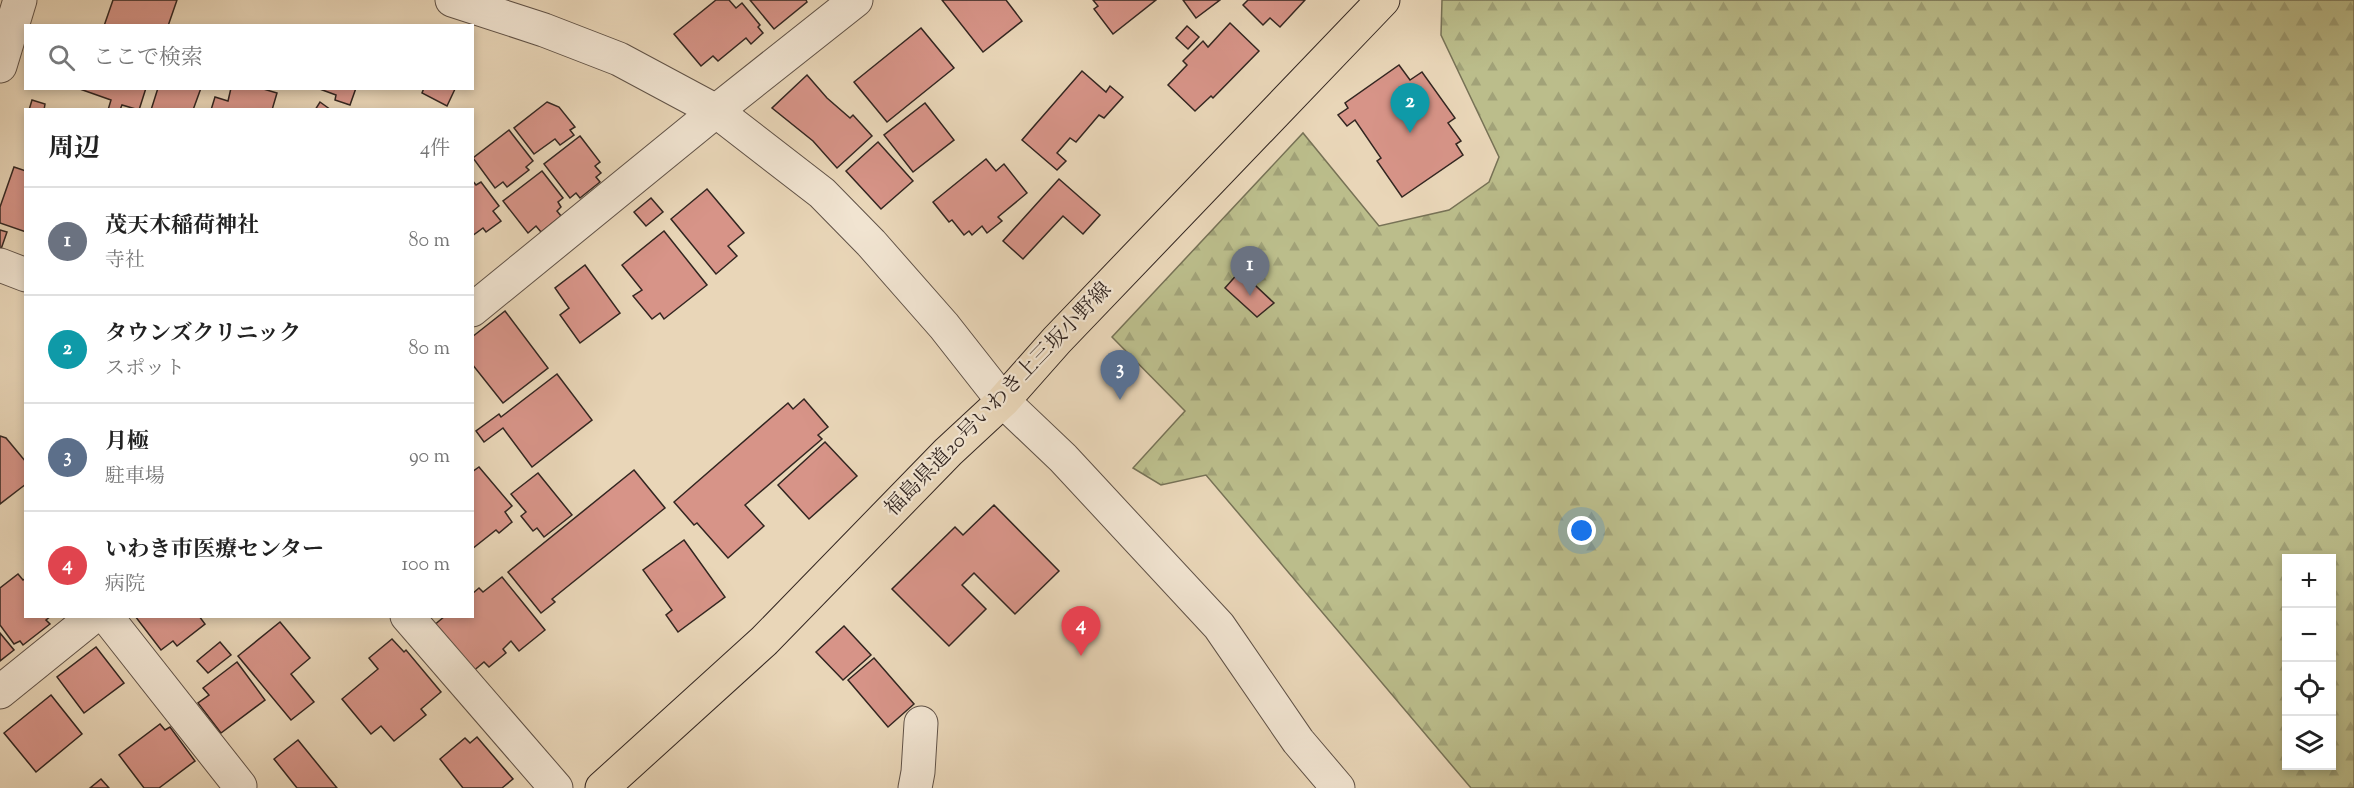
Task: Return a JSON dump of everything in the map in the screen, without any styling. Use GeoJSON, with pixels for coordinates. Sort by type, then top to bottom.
{"type":"FeatureCollection","features":[{"type":"Feature","properties":{"kind":"main road","name":"福島県道20号いわき上三坂小野線"},"geometry":{"type":"LineString","coordinates":[[602,788],[764,641],[948,452],[1003,401],[1057,340],[1383,0]]}},
{"type":"Feature","properties":{"kind":"street"},"geometry":{"type":"LineString","coordinates":[[0,66],[20,0]]}},
{"type":"Feature","properties":{"kind":"street"},"geometry":{"type":"LineString","coordinates":[[452,0],[544,30],[619,59],[716,111],[822,192],[944,326],[1003,401],[1063,458],[1219,626],[1298,741],[1338,788]]}},
{"type":"Feature","properties":{"kind":"street"},"geometry":{"type":"LineString","coordinates":[[474,308],[856,0]]}},
{"type":"Feature","properties":{"kind":"street"},"geometry":{"type":"LineString","coordinates":[[0,264],[24,274]]}},
{"type":"Feature","properties":{"kind":"street"},"geometry":{"type":"LineString","coordinates":[[0,692],[92,618]]}},
{"type":"Feature","properties":{"kind":"street"},"geometry":{"type":"LineString","coordinates":[[108,618],[240,786]]}},
{"type":"Feature","properties":{"kind":"street"},"geometry":{"type":"LineString","coordinates":[[409,618],[556,788]]}},
{"type":"Feature","properties":{"kind":"street"},"geometry":{"type":"LineString","coordinates":[[915,788],[921,723]]}},
{"type":"Feature","properties":{"kind":"green space"},"geometry":{"type":"Polygon","coordinates":[[[1442,0],[2354,0],[2354,788],[1471,788],[1206,475],[1161,485],[1133,468],[1185,411],[1112,337],[1303,133],[1379,226],[1449,210],[1489,182],[1499,157],[1441,35],[1442,0]]]}},
{"type":"Feature","properties":{"kind":"building"},"geometry":{"type":"Polygon","coordinates":[[[113,0],[177,0],[169,24],[105,24],[113,0]]]}},
{"type":"Feature","properties":{"kind":"building"},"geometry":{"type":"Polygon","coordinates":[[[716,0],[729,0],[736,8],[742,3],[760,25],[758,27],[763,33],[751,44],[746,38],[718,61],[713,56],[701,66],[674,34],[716,0]]]}},
{"type":"Feature","properties":{"kind":"building"},"geometry":{"type":"Polygon","coordinates":[[[750,0],[806,0],[807,2],[774,29],[750,0]]]}},
{"type":"Feature","properties":{"kind":"building"},"geometry":{"type":"Polygon","coordinates":[[[942,0],[1006,0],[1022,21],[983,52],[942,0]]]}},
{"type":"Feature","properties":{"kind":"building"},"geometry":{"type":"Polygon","coordinates":[[[1093,0],[1156,0],[1113,34],[1094,9],[1098,6],[1093,0]]]}},
{"type":"Feature","properties":{"kind":"building"},"geometry":{"type":"Polygon","coordinates":[[[1183,0],[1220,0],[1196,18],[1183,0]]]}},
{"type":"Feature","properties":{"kind":"building"},"geometry":{"type":"Polygon","coordinates":[[[1248,0],[1305,0],[1280,27],[1270,18],[1263,25],[1243,5],[1248,0]]]}},
{"type":"Feature","properties":{"kind":"building"},"geometry":{"type":"Polygon","coordinates":[[[1230,23],[1259,51],[1213,98],[1211,96],[1195,111],[1168,85],[1187,65],[1183,61],[1203,41],[1208,47],[1230,23]]]}},
{"type":"Feature","properties":{"kind":"building"},"geometry":{"type":"Polygon","coordinates":[[[1187,26],[1199,37],[1188,49],[1176,38],[1187,26]]]}},
{"type":"Feature","properties":{"kind":"building"},"geometry":{"type":"Polygon","coordinates":[[[921,28],[954,68],[887,122],[854,82],[921,28]]]}},
{"type":"Feature","properties":{"kind":"building"},"geometry":{"type":"Polygon","coordinates":[[[1399,65],[1410,80],[1422,72],[1455,118],[1448,123],[1461,141],[1456,144],[1463,155],[1402,197],[1377,161],[1381,158],[1355,120],[1347,126],[1338,115],[1348,108],[1345,103],[1399,65]]]}},
{"type":"Feature","properties":{"kind":"building"},"geometry":{"type":"Polygon","coordinates":[[[1082,71],[1106,92],[1110,86],[1123,97],[1104,118],[1099,115],[1076,142],[1070,138],[1057,153],[1066,161],[1057,170],[1022,140],[1082,71]]]}},
{"type":"Feature","properties":{"kind":"building"},"geometry":{"type":"Polygon","coordinates":[[[807,75],[827,98],[850,118],[853,115],[872,136],[837,168],[813,141],[772,108],[807,75]]]}},
{"type":"Feature","properties":{"kind":"building"},"geometry":{"type":"Polygon","coordinates":[[[83,90],[145,90],[140,108],[122,105],[121,108],[109,108],[111,100],[83,90]]]}},
{"type":"Feature","properties":{"kind":"building"},"geometry":{"type":"Polygon","coordinates":[[[157,90],[200,90],[194,108],[152,108],[157,90]]]}},
{"type":"Feature","properties":{"kind":"building"},"geometry":{"type":"Polygon","coordinates":[[[231,90],[267,90],[277,93],[273,108],[212,108],[215,97],[228,101],[231,90]]]}},
{"type":"Feature","properties":{"kind":"building"},"geometry":{"type":"Polygon","coordinates":[[[322,90],[355,90],[350,105],[335,100],[336,95],[322,90]]]}},
{"type":"Feature","properties":{"kind":"building"},"geometry":{"type":"Polygon","coordinates":[[[423,90],[455,90],[447,106],[422,93],[423,90]]]}},
{"type":"Feature","properties":{"kind":"building"},"geometry":{"type":"Polygon","coordinates":[[[32,100],[45,104],[44,108],[30,108],[32,100]]]}},
{"type":"Feature","properties":{"kind":"building"},"geometry":{"type":"Polygon","coordinates":[[[320,102],[328,108],[316,108],[320,102]]]}},
{"type":"Feature","properties":{"kind":"building"},"geometry":{"type":"Polygon","coordinates":[[[547,102],[559,107],[575,127],[570,130],[574,135],[560,145],[555,139],[534,154],[514,128],[547,102]]]}},
{"type":"Feature","properties":{"kind":"building"},"geometry":{"type":"Polygon","coordinates":[[[925,103],[954,140],[913,172],[884,135],[925,103]]]}},
{"type":"Feature","properties":{"kind":"building"},"geometry":{"type":"Polygon","coordinates":[[[509,130],[533,161],[526,167],[529,170],[507,187],[503,182],[495,188],[474,157],[509,130]]]}},
{"type":"Feature","properties":{"kind":"building"},"geometry":{"type":"Polygon","coordinates":[[[580,136],[600,162],[595,166],[601,173],[596,177],[600,182],[580,198],[576,193],[570,198],[544,164],[580,136]]]}},
{"type":"Feature","properties":{"kind":"building"},"geometry":{"type":"Polygon","coordinates":[[[878,142],[913,181],[881,209],[846,171],[878,142]]]}},
{"type":"Feature","properties":{"kind":"building"},"geometry":{"type":"Polygon","coordinates":[[[986,159],[996,171],[1004,164],[1027,193],[998,217],[1002,221],[987,233],[982,226],[972,235],[969,231],[964,235],[952,220],[949,222],[933,202],[986,159]]]}},
{"type":"Feature","properties":{"kind":"building"},"geometry":{"type":"Polygon","coordinates":[[[14,167],[24,170],[24,231],[0,223],[0,207],[14,167]]]}},
{"type":"Feature","properties":{"kind":"building"},"geometry":{"type":"Polygon","coordinates":[[[542,171],[563,198],[558,202],[561,207],[557,211],[561,216],[541,232],[536,226],[528,233],[503,201],[542,171]]]}},
{"type":"Feature","properties":{"kind":"building"},"geometry":{"type":"Polygon","coordinates":[[[1059,179],[1100,215],[1083,234],[1063,216],[1023,259],[1003,241],[1059,179]]]}},
{"type":"Feature","properties":{"kind":"building"},"geometry":{"type":"Polygon","coordinates":[[[474,182],[476,185],[481,182],[499,206],[493,211],[501,221],[486,232],[483,228],[474,235],[474,182]]]}},
{"type":"Feature","properties":{"kind":"building"},"geometry":{"type":"Polygon","coordinates":[[[707,189],[744,233],[728,246],[737,256],[716,274],[671,219],[707,189]]]}},
{"type":"Feature","properties":{"kind":"building"},"geometry":{"type":"Polygon","coordinates":[[[651,198],[663,212],[646,226],[634,212],[651,198]]]}},
{"type":"Feature","properties":{"kind":"building"},"geometry":{"type":"Polygon","coordinates":[[[0,230],[7,232],[0,252],[0,230]]]}},
{"type":"Feature","properties":{"kind":"building"},"geometry":{"type":"Polygon","coordinates":[[[664,231],[707,285],[664,319],[660,313],[652,319],[633,296],[642,290],[622,265],[664,231]]]}},
{"type":"Feature","properties":{"kind":"building"},"geometry":{"type":"Polygon","coordinates":[[[585,265],[620,313],[580,343],[560,315],[569,308],[555,288],[585,265]]]}},
{"type":"Feature","properties":{"kind":"building"},"geometry":{"type":"Polygon","coordinates":[[[1240,271],[1274,303],[1257,317],[1225,288],[1240,271]]]}},
{"type":"Feature","properties":{"kind":"building"},"geometry":{"type":"Polygon","coordinates":[[[505,311],[548,368],[503,403],[474,367],[474,335],[505,311]]]}},
{"type":"Feature","properties":{"kind":"building"},"geometry":{"type":"Polygon","coordinates":[[[557,374],[592,420],[532,467],[503,428],[484,442],[476,431],[499,414],[501,417],[557,374]]]}},
{"type":"Feature","properties":{"kind":"building"},"geometry":{"type":"Polygon","coordinates":[[[804,399],[828,427],[818,435],[822,439],[745,505],[764,526],[728,558],[697,523],[694,525],[674,502],[788,403],[793,409],[804,399]]]}},
{"type":"Feature","properties":{"kind":"building"},"geometry":{"type":"Polygon","coordinates":[[[0,436],[6,438],[24,460],[24,486],[0,504],[0,436]]]}},
{"type":"Feature","properties":{"kind":"building"},"geometry":{"type":"Polygon","coordinates":[[[825,442],[857,476],[809,519],[778,485],[825,442]]]}},
{"type":"Feature","properties":{"kind":"building"},"geometry":{"type":"Polygon","coordinates":[[[479,467],[512,506],[505,512],[512,522],[499,533],[496,530],[474,547],[474,471],[479,467]]]}},
{"type":"Feature","properties":{"kind":"building"},"geometry":{"type":"Polygon","coordinates":[[[634,470],[665,508],[552,599],[555,602],[541,613],[508,572],[634,470]]]}},
{"type":"Feature","properties":{"kind":"building"},"geometry":{"type":"Polygon","coordinates":[[[538,473],[572,515],[544,537],[537,528],[533,531],[521,516],[526,512],[511,494],[538,473]]]}},
{"type":"Feature","properties":{"kind":"building"},"geometry":{"type":"Polygon","coordinates":[[[994,505],[1059,571],[1015,614],[974,573],[962,585],[986,609],[949,646],[892,589],[955,527],[963,535],[994,505]]]}},
{"type":"Feature","properties":{"kind":"building"},"geometry":{"type":"Polygon","coordinates":[[[684,540],[725,597],[678,632],[666,615],[672,610],[643,570],[684,540]]]}},
{"type":"Feature","properties":{"kind":"building"},"geometry":{"type":"Polygon","coordinates":[[[18,574],[24,579],[24,618],[48,618],[46,620],[50,624],[23,645],[20,641],[14,644],[0,625],[0,588],[18,574]]]}},
{"type":"Feature","properties":{"kind":"building"},"geometry":{"type":"Polygon","coordinates":[[[502,577],[545,630],[519,651],[511,641],[503,649],[506,653],[489,667],[484,662],[464,679],[426,632],[443,618],[474,618],[474,592],[479,588],[483,592],[502,577]]]}},
{"type":"Feature","properties":{"kind":"building"},"geometry":{"type":"Polygon","coordinates":[[[137,618],[200,618],[205,624],[177,646],[173,641],[161,650],[137,618]]]}},
{"type":"Feature","properties":{"kind":"building"},"geometry":{"type":"Polygon","coordinates":[[[280,622],[310,658],[291,674],[314,702],[291,720],[238,656],[280,622]]]}},
{"type":"Feature","properties":{"kind":"building"},"geometry":{"type":"Polygon","coordinates":[[[844,626],[871,655],[843,680],[816,652],[844,626]]]}},
{"type":"Feature","properties":{"kind":"building"},"geometry":{"type":"Polygon","coordinates":[[[0,633],[14,650],[0,661],[0,633]]]}},
{"type":"Feature","properties":{"kind":"building"},"geometry":{"type":"Polygon","coordinates":[[[392,639],[404,652],[406,650],[441,692],[421,709],[426,715],[394,741],[381,726],[371,734],[342,699],[378,669],[369,658],[392,639]]]}},
{"type":"Feature","properties":{"kind":"building"},"geometry":{"type":"Polygon","coordinates":[[[220,642],[231,655],[208,673],[197,661],[220,642]]]}},
{"type":"Feature","properties":{"kind":"building"},"geometry":{"type":"Polygon","coordinates":[[[96,647],[124,683],[84,713],[57,677],[96,647]]]}},
{"type":"Feature","properties":{"kind":"building"},"geometry":{"type":"Polygon","coordinates":[[[874,658],[914,704],[888,727],[848,680],[874,658]]]}},
{"type":"Feature","properties":{"kind":"building"},"geometry":{"type":"Polygon","coordinates":[[[237,662],[265,700],[221,733],[198,703],[209,695],[203,688],[237,662]]]}},
{"type":"Feature","properties":{"kind":"building"},"geometry":{"type":"Polygon","coordinates":[[[51,695],[82,734],[36,772],[4,733],[51,695]]]}},
{"type":"Feature","properties":{"kind":"building"},"geometry":{"type":"Polygon","coordinates":[[[160,724],[165,730],[170,727],[195,761],[159,788],[144,788],[119,755],[160,724]]]}},
{"type":"Feature","properties":{"kind":"building"},"geometry":{"type":"Polygon","coordinates":[[[477,737],[513,779],[502,788],[463,788],[440,759],[465,738],[470,743],[477,737]]]}},
{"type":"Feature","properties":{"kind":"building"},"geometry":{"type":"Polygon","coordinates":[[[298,740],[337,788],[297,788],[274,759],[298,740]]]}},
{"type":"Feature","properties":{"kind":"building"},"geometry":{"type":"Polygon","coordinates":[[[101,779],[109,788],[90,788],[101,779]]]}},
{"type":"Feature","properties":{"kind":"place","name":"タウンズクリニック"},"geometry":{"type":"Point","coordinates":[1410,133]}},
{"type":"Feature","properties":{"kind":"place","name":"茂天木稲荷神社"},"geometry":{"type":"Point","coordinates":[1250,296]}},
{"type":"Feature","properties":{"kind":"place","name":"月極"},"geometry":{"type":"Point","coordinates":[1120,400]}},
{"type":"Feature","properties":{"kind":"place","name":"いわき市医療センター"},"geometry":{"type":"Point","coordinates":[1081,656]}}]}
